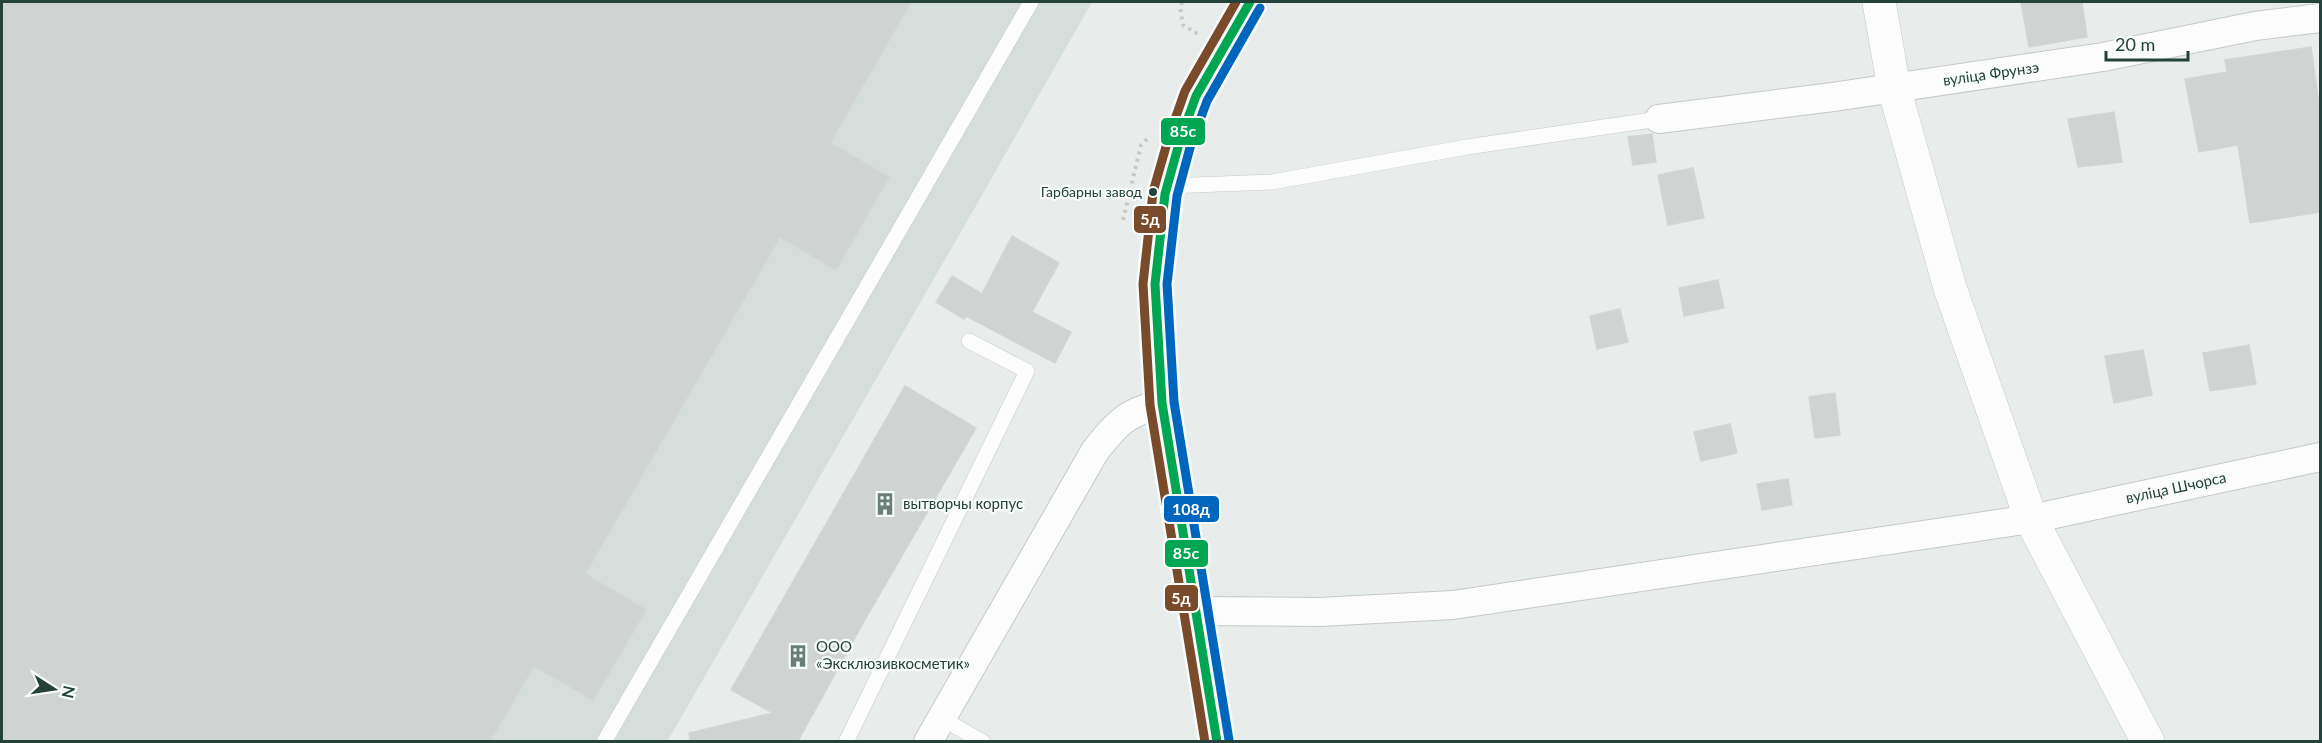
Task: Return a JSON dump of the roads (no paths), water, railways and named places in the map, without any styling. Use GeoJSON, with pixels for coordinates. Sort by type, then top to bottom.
{"type":"FeatureCollection","features":[{"type":"Feature","properties":{"kind":"main road"},"geometry":{"type":"LineString","coordinates":[[1217,741],[1162,402],[1155,285],[1159,235],[1167,186],[1180,140],[1196,96],[1250,2]]}},
{"type":"Feature","properties":{"kind":"main road"},"geometry":{"type":"LineString","coordinates":[[1879,2],[1894,88],[1950,288],[2031,519],[2148,741]]}},
{"type":"Feature","properties":{"kind":"street","name":"вуліца Фрунзэ"},"geometry":{"type":"LineString","coordinates":[[1659,119],[2103,57],[2255,26],[2320,18]]}},
{"type":"Feature","properties":{"kind":"street"},"geometry":{"type":"LineString","coordinates":[[935,730],[1095,451],[1117,423],[1138,410],[1162,402]]}},
{"type":"Feature","properties":{"kind":"street","name":"вуліца Шчорса"},"geometry":{"type":"LineString","coordinates":[[1196,611],[1319,612],[1453,605],[2031,519],[2320,457]]}},
{"type":"Feature","properties":{"kind":"lane"},"geometry":{"type":"LineString","coordinates":[[604,741],[1031,2]]}},
{"type":"Feature","properties":{"kind":"lane"},"geometry":{"type":"LineString","coordinates":[[1167,186],[1272,182],[1467,147],[1659,119]]}},
{"type":"Feature","properties":{"kind":"lane"},"geometry":{"type":"LineString","coordinates":[[846,741],[1027,371],[969,340]]}},
{"type":"Feature","properties":{"kind":"lane"},"geometry":{"type":"LineString","coordinates":[[935,730],[983,741]]}},
{"type":"Feature","properties":{"kind":"place","name":"Гарбарны завод"},"geometry":{"type":"Point","coordinates":[1153,192]}},
{"type":"Feature","properties":{"kind":"place","name":"вытворчы корпус"},"geometry":{"type":"Point","coordinates":[885,504]}},
{"type":"Feature","properties":{"kind":"place","name":"ООО «Эксклюзивкосметик»"},"geometry":{"type":"Point","coordinates":[798,656]}}]}
